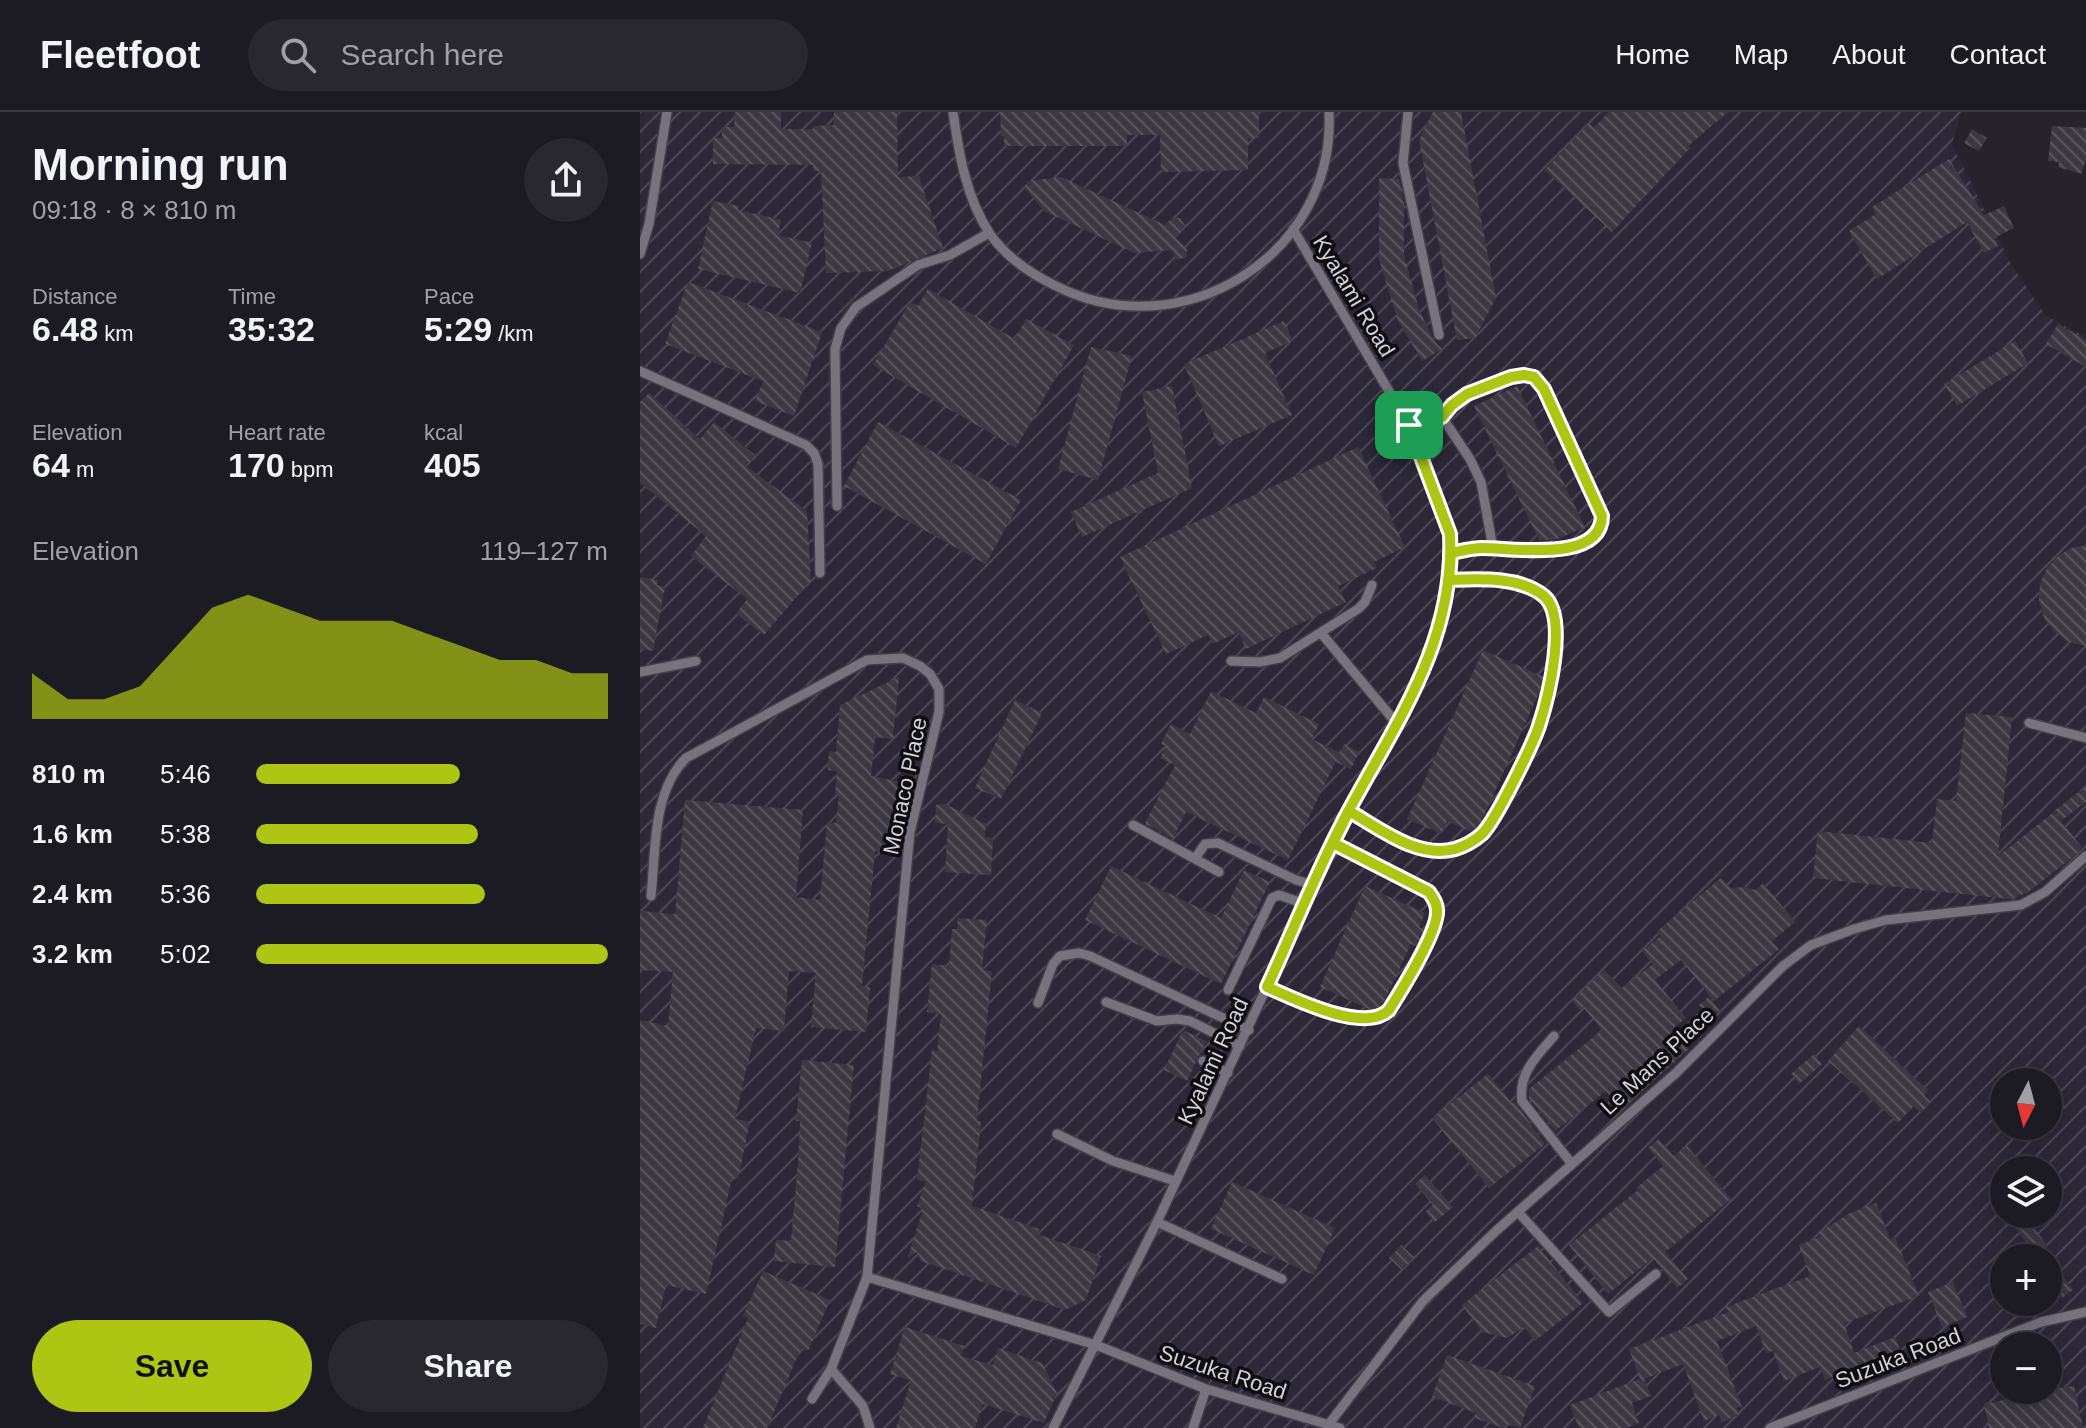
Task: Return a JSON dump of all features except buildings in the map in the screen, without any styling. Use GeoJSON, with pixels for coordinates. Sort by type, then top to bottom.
{"type":"FeatureCollection","features":[{"type":"Feature","properties":{"kind":"lane"},"geometry":{"type":"LineString","coordinates":[[640,254],[649,224],[667,112]]}},
{"type":"Feature","properties":{"kind":"lane"},"geometry":{"type":"LineString","coordinates":[[953,112],[963,175],[989,233],[1003,249],[1033,275],[1065,291],[1101,304],[1134,307],[1163,306],[1198,299],[1229,285],[1261,265],[1293,229],[1310,204],[1322,175],[1330,136],[1329,112]]}},
{"type":"Feature","properties":{"kind":"lane"},"geometry":{"type":"LineString","coordinates":[[1408,112],[1403,163],[1439,335]]}},
{"type":"Feature","properties":{"kind":"lane","name":"Kyalami Road"},"geometry":{"type":"LineString","coordinates":[[1053,1428],[1249,1030],[1333,843],[1424,673],[1445,605],[1451,553],[1447,519],[1409,425],[1293,229]]}},
{"type":"Feature","properties":{"kind":"lane"},"geometry":{"type":"LineString","coordinates":[[837,506],[835,349],[841,328],[856,307],[918,265],[950,255],[989,233]]}},
{"type":"Feature","properties":{"kind":"lane"},"geometry":{"type":"LineString","coordinates":[[640,371],[806,445],[814,453],[818,464],[820,573]]}},
{"type":"Feature","properties":{"kind":"lane"},"geometry":{"type":"LineString","coordinates":[[1409,425],[1442,417],[1467,394],[1511,377],[1534,377],[1544,389],[1602,516],[1602,526],[1597,536],[1574,548],[1493,548],[1451,553]]}},
{"type":"Feature","properties":{"kind":"lane"},"geometry":{"type":"LineString","coordinates":[[1442,417],[1470,459],[1481,482],[1493,548]]}},
{"type":"Feature","properties":{"kind":"lane"},"geometry":{"type":"LineString","coordinates":[[1349,811],[1426,851],[1456,849],[1484,832],[1538,729],[1553,665],[1556,619],[1546,597],[1526,586],[1487,578],[1449,580]]}},
{"type":"Feature","properties":{"kind":"lane"},"geometry":{"type":"LineString","coordinates":[[1231,661],[1260,662],[1280,658],[1358,609],[1365,602],[1372,585]]}},
{"type":"Feature","properties":{"kind":"lane"},"geometry":{"type":"LineString","coordinates":[[1321,633],[1398,725]]}},
{"type":"Feature","properties":{"kind":"lane","name":"Monaco Place"},"geometry":{"type":"LineString","coordinates":[[651,896],[661,802],[667,782],[686,758],[867,660],[903,658],[930,674],[939,689],[939,712],[910,832],[867,1277],[831,1369],[812,1399]]}},
{"type":"Feature","properties":{"kind":"lane"},"geometry":{"type":"LineString","coordinates":[[640,672],[696,661]]}},
{"type":"Feature","properties":{"kind":"lane"},"geometry":{"type":"LineString","coordinates":[[2029,723],[2086,738]]}},
{"type":"Feature","properties":{"kind":"lane"},"geometry":{"type":"LineString","coordinates":[[1133,825],[1219,872]]}},
{"type":"Feature","properties":{"kind":"lane"},"geometry":{"type":"LineString","coordinates":[[1196,857],[1205,844],[1218,843],[1296,880],[1314,885]]}},
{"type":"Feature","properties":{"kind":"lane"},"geometry":{"type":"LineString","coordinates":[[1267,987],[1309,1005],[1359,1019],[1381,1017],[1392,1005],[1427,941],[1437,918],[1437,907],[1429,892],[1333,843]]}},
{"type":"Feature","properties":{"kind":"lane","name":"Le Mans Place"},"geometry":{"type":"LineString","coordinates":[[1329,1424],[1417,1308],[1518,1212],[1676,1073],[1783,966],[1811,945],[1886,920],[2021,905],[2045,892],[2086,856]]}},
{"type":"Feature","properties":{"kind":"lane"},"geometry":{"type":"LineString","coordinates":[[1228,990],[1272,898],[1279,895],[1305,904]]}},
{"type":"Feature","properties":{"kind":"lane"},"geometry":{"type":"LineString","coordinates":[[1038,1003],[1053,964],[1060,956],[1079,953],[1249,1030]]}},
{"type":"Feature","properties":{"kind":"lane"},"geometry":{"type":"LineString","coordinates":[[1106,1002],[1157,1021],[1190,1021],[1240,1046]]}},
{"type":"Feature","properties":{"kind":"lane"},"geometry":{"type":"LineString","coordinates":[[1554,1036],[1527,1068],[1520,1089],[1522,1101],[1572,1164]]}},
{"type":"Feature","properties":{"kind":"lane"},"geometry":{"type":"LineString","coordinates":[[1203,1061],[1228,1073]]}},
{"type":"Feature","properties":{"kind":"lane"},"geometry":{"type":"LineString","coordinates":[[1057,1134],[1113,1161],[1175,1181]]}},
{"type":"Feature","properties":{"kind":"lane"},"geometry":{"type":"LineString","coordinates":[[1518,1212],[1609,1312],[1656,1274]]}},
{"type":"Feature","properties":{"kind":"lane"},"geometry":{"type":"LineString","coordinates":[[1157,1222],[1282,1279]]}},
{"type":"Feature","properties":{"kind":"lane"},"geometry":{"type":"LineString","coordinates":[[867,1277],[1096,1345]]}},
{"type":"Feature","properties":{"kind":"lane","name":"Suzuka Road"},"geometry":{"type":"LineString","coordinates":[[1770,1428],[2041,1322],[2086,1312]]}},
{"type":"Feature","properties":{"kind":"lane","name":"Suzuka Road"},"geometry":{"type":"LineString","coordinates":[[1096,1345],[1206,1389],[1340,1428]]}},
{"type":"Feature","properties":{"kind":"lane"},"geometry":{"type":"LineString","coordinates":[[831,1369],[863,1406],[870,1428]]}},
{"type":"Feature","properties":{"kind":"lane"},"geometry":{"type":"LineString","coordinates":[[1193,1428],[1206,1389]]}},
{"type":"Feature","properties":{"kind":"shaded area"},"geometry":{"type":"Polygon","coordinates":[[[640,112],[1961,112],[1952,144],[2010,262],[2046,316],[2086,337],[2086,1428],[640,1428],[640,112]]]}},
{"type":"Feature","properties":{"kind":"route"},"geometry":{"type":"LineString","coordinates":[[1409,425],[1442,417],[1467,394],[1511,377],[1534,377],[1544,389],[1602,516],[1602,526],[1597,536],[1574,548],[1479,548],[1451,553],[1449,580],[1487,578],[1526,586],[1546,597],[1556,619],[1548,692],[1538,729],[1499,807],[1484,832],[1472,842],[1456,849],[1426,851],[1349,811],[1333,843],[1429,892],[1437,907],[1437,918],[1427,941],[1389,1010],[1381,1017],[1364,1020],[1309,1005],[1267,987],[1333,843],[1349,811],[1424,673],[1445,605],[1451,553],[1447,519],[1409,425]]}}]}
